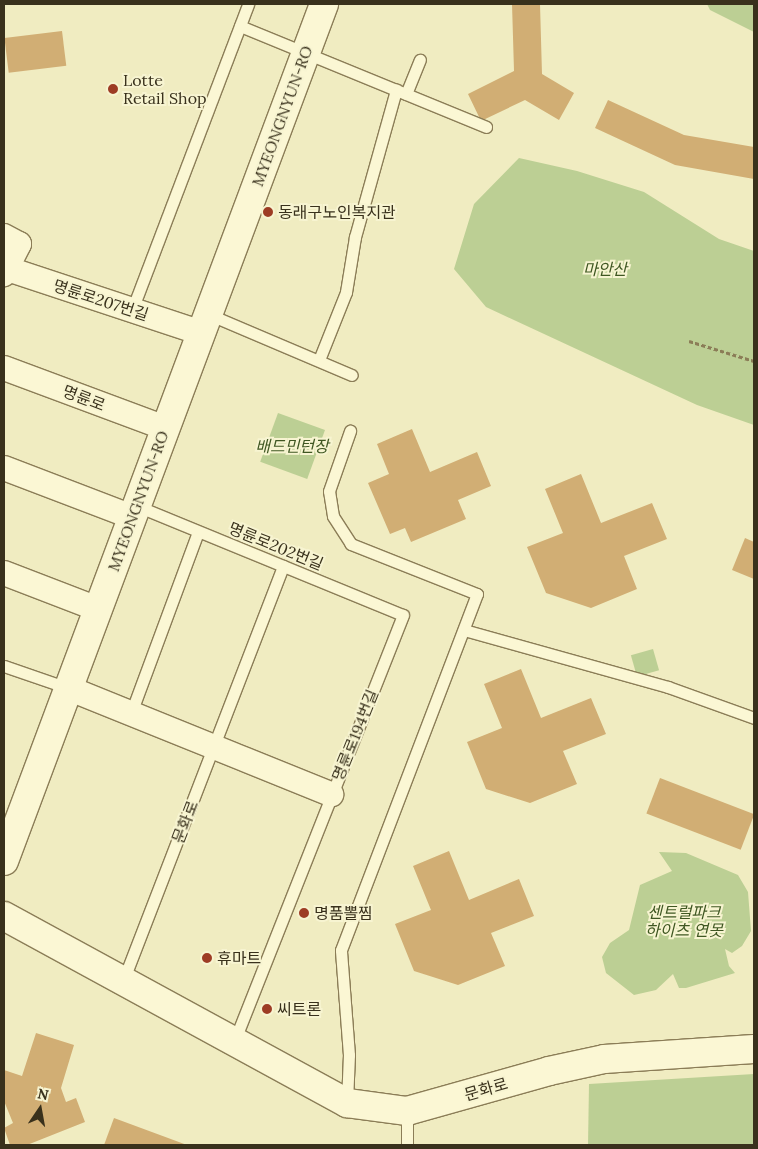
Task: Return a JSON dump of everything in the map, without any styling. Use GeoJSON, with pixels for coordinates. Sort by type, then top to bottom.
{"type":"FeatureCollection","features":[{"type":"Feature","properties":{"kind":"main road","name":"MYEONGNYUN-RO"},"geometry":{"type":"LineString","coordinates":[[6,847],[98,609],[324,4]]}},
{"type":"Feature","properties":{"kind":"main road","name":"문화로"},"geometry":{"type":"LineString","coordinates":[[4,916],[347,1103],[407,1111],[549,1071],[604,1060],[754,1049]]}},
{"type":"Feature","properties":{"kind":"street"},"geometry":{"type":"LineString","coordinates":[[4,236],[19,244],[6,271]]}},
{"type":"Feature","properties":{"kind":"street","name":"명륜로207번길"},"geometry":{"type":"LineString","coordinates":[[6,271],[132,310],[204,323]]}},
{"type":"Feature","properties":{"kind":"street","name":"명륜로"},"geometry":{"type":"LineString","coordinates":[[4,368],[165,428]]}},
{"type":"Feature","properties":{"kind":"street"},"geometry":{"type":"LineString","coordinates":[[4,468],[134,512]]}},
{"type":"Feature","properties":{"kind":"street"},"geometry":{"type":"LineString","coordinates":[[4,573],[98,609]]}},
{"type":"Feature","properties":{"kind":"street","name":"명륜로194번길"},"geometry":{"type":"LineString","coordinates":[[68,688],[331,794]]}},
{"type":"Feature","properties":{"kind":"lane"},"geometry":{"type":"LineString","coordinates":[[132,310],[179,179],[248,4]]}},
{"type":"Feature","properties":{"kind":"lane"},"geometry":{"type":"LineString","coordinates":[[240,26],[486,128]]}},
{"type":"Feature","properties":{"kind":"lane"},"geometry":{"type":"LineString","coordinates":[[319,360],[346,292],[355,237],[401,92],[420,60]]}},
{"type":"Feature","properties":{"kind":"lane"},"geometry":{"type":"LineString","coordinates":[[204,323],[319,360],[352,375]]}},
{"type":"Feature","properties":{"kind":"lane"},"geometry":{"type":"LineString","coordinates":[[347,1103],[349,1055],[341,950],[477,594],[351,544],[333,516],[329,491],[350,431]]}},
{"type":"Feature","properties":{"kind":"lane","name":"명륜로202번길"},"geometry":{"type":"LineString","coordinates":[[134,512],[198,532],[403,615]]}},
{"type":"Feature","properties":{"kind":"lane"},"geometry":{"type":"LineString","coordinates":[[131,713],[198,532]]}},
{"type":"Feature","properties":{"kind":"lane"},"geometry":{"type":"LineString","coordinates":[[214,746],[283,566]]}},
{"type":"Feature","properties":{"kind":"lane","name":"명륜로194번길"},"geometry":{"type":"LineString","coordinates":[[331,794],[403,615]]}},
{"type":"Feature","properties":{"kind":"lane"},"geometry":{"type":"LineString","coordinates":[[464,630],[668,687],[754,718]]}},
{"type":"Feature","properties":{"kind":"lane"},"geometry":{"type":"LineString","coordinates":[[4,666],[68,688]]}},
{"type":"Feature","properties":{"kind":"lane","name":"문화로"},"geometry":{"type":"LineString","coordinates":[[123,981],[214,746]]}},
{"type":"Feature","properties":{"kind":"lane"},"geometry":{"type":"LineString","coordinates":[[234,1041],[331,794]]}},
{"type":"Feature","properties":{"kind":"lane"},"geometry":{"type":"LineString","coordinates":[[407,1111],[407,1145]]}},
{"type":"Feature","properties":{"kind":"path"},"geometry":{"type":"LineString","coordinates":[[689,341],[754,361]]}},
{"type":"Feature","properties":{"kind":"green space"},"geometry":{"type":"Polygon","coordinates":[[[707,4],[754,4],[754,32],[710,10],[707,4]]]}},
{"type":"Feature","properties":{"kind":"green space","name":"마안산"},"geometry":{"type":"Polygon","coordinates":[[[519,158],[577,171],[644,192],[719,239],[754,251],[754,425],[697,405],[486,307],[454,269],[474,204],[519,158]]]}},
{"type":"Feature","properties":{"kind":"green space","name":"배드민턴장"},"geometry":{"type":"Polygon","coordinates":[[[278,413],[325,430],[307,479],[260,462],[278,413]]]}},
{"type":"Feature","properties":{"kind":"green space"},"geometry":{"type":"Polygon","coordinates":[[[653,649],[659,670],[637,676],[631,655],[653,649]]]}},
{"type":"Feature","properties":{"kind":"green space","name":"센트럴파크 하이츠 연못"},"geometry":{"type":"Polygon","coordinates":[[[659,852],[686,853],[738,875],[748,892],[751,931],[742,946],[732,953],[725,949],[729,966],[735,973],[686,988],[679,988],[673,974],[656,990],[634,995],[606,973],[602,957],[610,943],[629,930],[640,885],[672,871],[659,852]]]}},
{"type":"Feature","properties":{"kind":"green space"},"geometry":{"type":"Polygon","coordinates":[[[754,1074],[754,1145],[588,1145],[589,1084],[754,1074]]]}},
{"type":"Feature","properties":{"kind":"building"},"geometry":{"type":"Polygon","coordinates":[[[512,4],[540,4],[542,74],[574,93],[559,120],[525,100],[481,121],[468,94],[514,71],[512,4]]]}},
{"type":"Feature","properties":{"kind":"building"},"geometry":{"type":"Polygon","coordinates":[[[62,31],[66,66],[9,73],[4,38],[62,31]]]}},
{"type":"Feature","properties":{"kind":"building"},"geometry":{"type":"Polygon","coordinates":[[[608,100],[684,135],[754,147],[754,179],[675,165],[595,128],[608,100]]]}},
{"type":"Feature","properties":{"kind":"building"},"geometry":{"type":"Polygon","coordinates":[[[412,429],[430,472],[477,452],[491,486],[458,500],[466,519],[411,542],[405,528],[390,534],[368,483],[389,474],[377,444],[412,429]]]}},
{"type":"Feature","properties":{"kind":"building"},"geometry":{"type":"Polygon","coordinates":[[[581,474],[601,523],[652,503],[667,539],[624,556],[637,589],[591,608],[546,593],[527,547],[563,533],[545,489],[581,474]]]}},
{"type":"Feature","properties":{"kind":"building"},"geometry":{"type":"Polygon","coordinates":[[[745,538],[754,542],[754,579],[732,570],[745,538]]]}},
{"type":"Feature","properties":{"kind":"building"},"geometry":{"type":"Polygon","coordinates":[[[521,669],[541,718],[591,698],[606,734],[563,751],[577,784],[530,803],[486,789],[467,742],[502,728],[484,684],[521,669]]]}},
{"type":"Feature","properties":{"kind":"building"},"geometry":{"type":"Polygon","coordinates":[[[660,778],[754,814],[741,850],[646,813],[660,778]]]}},
{"type":"Feature","properties":{"kind":"building"},"geometry":{"type":"Polygon","coordinates":[[[449,851],[469,900],[519,879],[534,916],[491,933],[505,966],[458,985],[414,971],[395,924],[431,910],[413,866],[449,851]]]}},
{"type":"Feature","properties":{"kind":"building"},"geometry":{"type":"Polygon","coordinates":[[[36,1033],[74,1045],[61,1088],[66,1102],[76,1098],[85,1122],[27,1145],[10,1145],[4,1128],[13,1123],[4,1101],[4,1070],[22,1076],[36,1033]]]}},
{"type":"Feature","properties":{"kind":"building"},"geometry":{"type":"Polygon","coordinates":[[[114,1118],[187,1145],[104,1145],[114,1118]]]}},
{"type":"Feature","properties":{"kind":"place","name":"Lotte Retail Shop"},"geometry":{"type":"Point","coordinates":[113,89]}},
{"type":"Feature","properties":{"kind":"place","name":"동래구노인복지관"},"geometry":{"type":"Point","coordinates":[268,212]}},
{"type":"Feature","properties":{"kind":"place","name":"명품뽈찜"},"geometry":{"type":"Point","coordinates":[304,913]}},
{"type":"Feature","properties":{"kind":"place","name":"휴마트"},"geometry":{"type":"Point","coordinates":[207,958]}},
{"type":"Feature","properties":{"kind":"place","name":"씨트론"},"geometry":{"type":"Point","coordinates":[267,1009]}}]}
